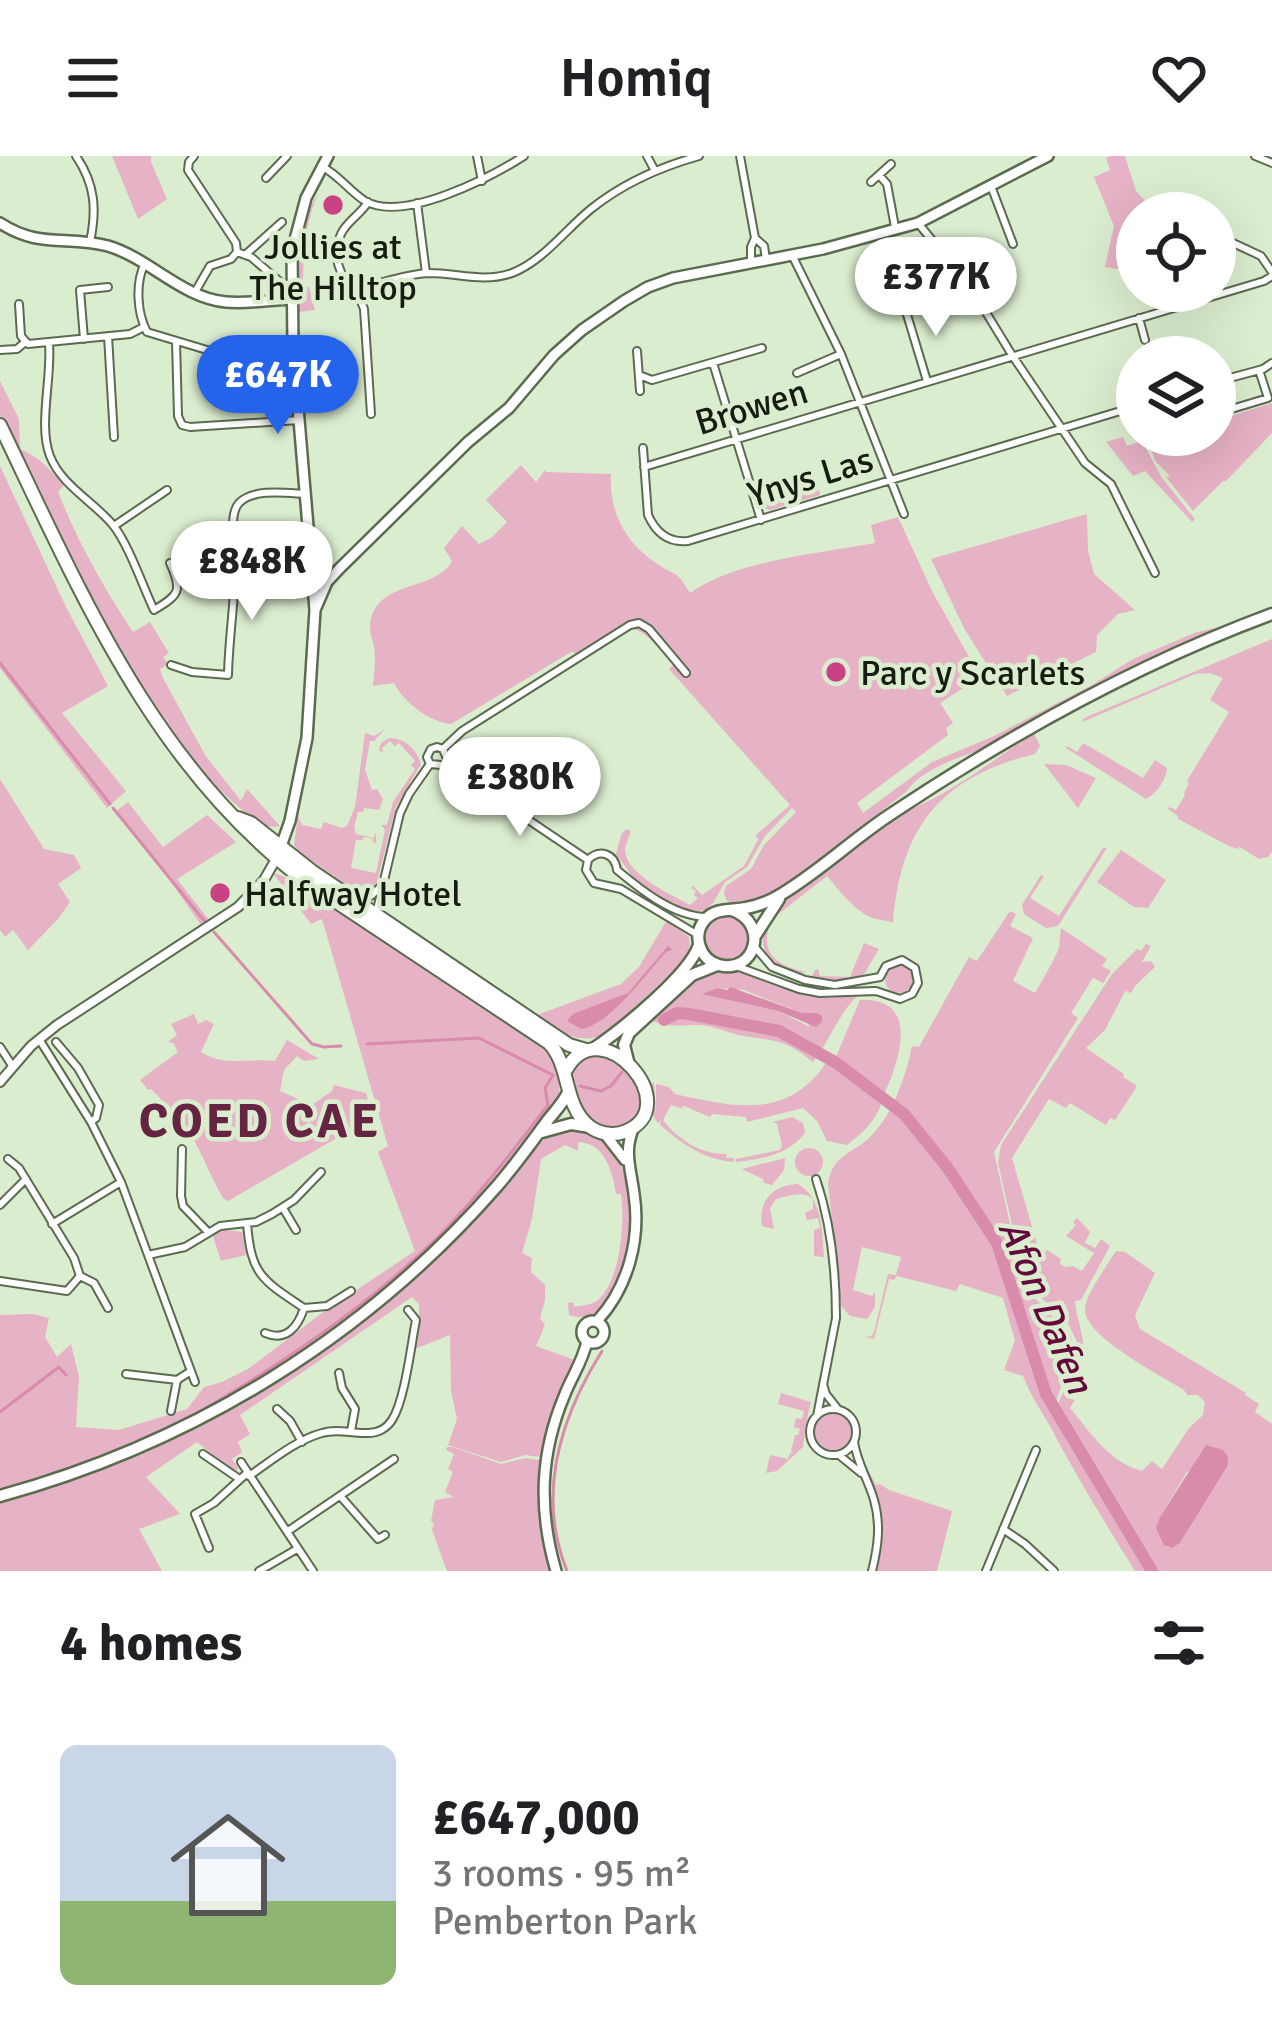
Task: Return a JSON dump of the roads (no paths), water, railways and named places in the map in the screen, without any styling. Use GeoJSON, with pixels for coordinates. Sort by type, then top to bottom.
{"type":"FeatureCollection","features":[{"type":"Feature","properties":{"kind":"highway"},"geometry":{"type":"LineString","coordinates":[[0,425],[111,651],[196,774],[237,818],[251,824],[279,853],[362,920],[549,1043],[566,1070],[568,1090],[579,1114],[590,1127],[619,1134],[634,1127],[646,1109],[646,1089],[629,1066],[607,1051],[569,1045],[279,853]]}},
{"type":"Feature","properties":{"kind":"highway"},"geometry":{"type":"LineString","coordinates":[[566,1070],[573,1059],[590,1050]]}},
{"type":"Feature","properties":{"kind":"main road"},"geometry":{"type":"LineString","coordinates":[[315,610],[327,582],[509,408],[554,355],[648,286],[896,231],[1048,156]]}},
{"type":"Feature","properties":{"kind":"main road"},"geometry":{"type":"LineString","coordinates":[[279,853],[307,738],[315,610],[291,299],[292,251],[311,185],[324,159]]}},
{"type":"Feature","properties":{"kind":"main road"},"geometry":{"type":"LineString","coordinates":[[0,223],[37,240],[112,247],[194,292],[227,302],[291,299]]}},
{"type":"Feature","properties":{"kind":"main road"},"geometry":{"type":"LineString","coordinates":[[310,573],[327,582]]}},
{"type":"Feature","properties":{"kind":"main road"},"geometry":{"type":"LineString","coordinates":[[590,1050],[690,965],[707,917],[762,904],[782,894],[888,816],[995,748],[1092,694],[1204,640],[1272,614]]}},
{"type":"Feature","properties":{"kind":"main road"},"geometry":{"type":"LineString","coordinates":[[629,1066],[624,1046],[629,1034],[692,975],[743,961],[782,894]]}},
{"type":"Feature","properties":{"kind":"main road"},"geometry":{"type":"LineString","coordinates":[[732,910],[748,919],[754,941]]}},
{"type":"Feature","properties":{"kind":"main road"},"geometry":{"type":"LineString","coordinates":[[698,940],[717,965]]}},
{"type":"Feature","properties":{"kind":"main road"},"geometry":{"type":"LineString","coordinates":[[0,1496],[107,1463],[203,1418],[297,1363],[431,1255],[542,1132],[568,1090]]}},
{"type":"Feature","properties":{"kind":"main road"},"geometry":{"type":"LineString","coordinates":[[542,1132],[571,1124],[590,1127]]}},
{"type":"Feature","properties":{"kind":"main road"},"geometry":{"type":"LineString","coordinates":[[556,1571],[544,1517],[544,1459],[587,1341],[598,1342],[603,1337],[597,1322],[619,1293],[632,1251],[637,1211],[627,1148],[634,1127]]}},
{"type":"Feature","properties":{"kind":"main road"},"geometry":{"type":"LineString","coordinates":[[604,1133],[628,1165]]}},
{"type":"Feature","properties":{"kind":"street"},"geometry":{"type":"LineString","coordinates":[[76,156],[91,183],[94,200],[90,242]]}},
{"type":"Feature","properties":{"kind":"street"},"geometry":{"type":"LineString","coordinates":[[194,156],[190,174],[241,253],[279,280]]}},
{"type":"Feature","properties":{"kind":"street"},"geometry":{"type":"LineString","coordinates":[[266,178],[287,156]]}},
{"type":"Feature","properties":{"kind":"street"},"geometry":{"type":"LineString","coordinates":[[477,156],[482,181]]}},
{"type":"Feature","properties":{"kind":"street"},"geometry":{"type":"LineString","coordinates":[[324,159],[368,202],[390,206],[442,197],[524,156]]}},
{"type":"Feature","properties":{"kind":"street"},"geometry":{"type":"LineString","coordinates":[[647,156],[656,171]]}},
{"type":"Feature","properties":{"kind":"street"},"geometry":{"type":"LineString","coordinates":[[356,289],[426,273],[477,279],[514,272],[622,188],[699,156]]}},
{"type":"Feature","properties":{"kind":"street"},"geometry":{"type":"LineString","coordinates":[[740,156],[755,238],[751,262]]}},
{"type":"Feature","properties":{"kind":"street"},"geometry":{"type":"LineString","coordinates":[[1255,156],[1272,163]]}},
{"type":"Feature","properties":{"kind":"street"},"geometry":{"type":"LineString","coordinates":[[871,182],[891,164]]}},
{"type":"Feature","properties":{"kind":"street"},"geometry":{"type":"LineString","coordinates":[[879,175],[887,184],[896,231]]}},
{"type":"Feature","properties":{"kind":"street"},"geometry":{"type":"LineString","coordinates":[[991,186],[1013,244]]}},
{"type":"Feature","properties":{"kind":"street"},"geometry":{"type":"LineString","coordinates":[[368,202],[340,236],[340,273],[356,289],[364,309],[370,414]]}},
{"type":"Feature","properties":{"kind":"street"},"geometry":{"type":"LineString","coordinates":[[417,203],[426,273]]}},
{"type":"Feature","properties":{"kind":"street"},"geometry":{"type":"LineString","coordinates":[[194,292],[210,266],[231,260],[282,223]]}},
{"type":"Feature","properties":{"kind":"street"},"geometry":{"type":"LineString","coordinates":[[918,223],[957,265],[1084,464],[1111,484],[1155,573]]}},
{"type":"Feature","properties":{"kind":"street"},"geometry":{"type":"LineString","coordinates":[[755,238],[764,246],[766,259]]}},
{"type":"Feature","properties":{"kind":"street"},"geometry":{"type":"LineString","coordinates":[[1236,244],[1261,256],[1272,273]]}},
{"type":"Feature","properties":{"kind":"street"},"geometry":{"type":"LineString","coordinates":[[792,255],[841,354],[904,514]]}},
{"type":"Feature","properties":{"kind":"street"},"geometry":{"type":"LineString","coordinates":[[145,263],[138,277],[148,332],[207,350],[260,358]]}},
{"type":"Feature","properties":{"kind":"street","name":"Browen"},"geometry":{"type":"LineString","coordinates":[[644,467],[1264,281],[1272,273]]}},
{"type":"Feature","properties":{"kind":"street"},"geometry":{"type":"LineString","coordinates":[[84,339],[80,290],[108,287]]}},
{"type":"Feature","properties":{"kind":"street"},"geometry":{"type":"LineString","coordinates":[[19,304],[25,342],[49,344],[130,334],[144,327]]}},
{"type":"Feature","properties":{"kind":"street"},"geometry":{"type":"LineString","coordinates":[[905,308],[927,381]]}},
{"type":"Feature","properties":{"kind":"street"},"geometry":{"type":"LineString","coordinates":[[1139,318],[1144,336]]}},
{"type":"Feature","properties":{"kind":"street"},"geometry":{"type":"LineString","coordinates":[[108,336],[114,437]]}},
{"type":"Feature","properties":{"kind":"street"},"geometry":{"type":"LineString","coordinates":[[176,341],[182,425],[299,420]]}},
{"type":"Feature","properties":{"kind":"street"},"geometry":{"type":"LineString","coordinates":[[0,350],[17,350],[25,342]]}},
{"type":"Feature","properties":{"kind":"street"},"geometry":{"type":"LineString","coordinates":[[49,344],[46,441],[50,458],[114,526],[154,610],[173,599],[178,590],[170,563]]}},
{"type":"Feature","properties":{"kind":"street"},"geometry":{"type":"LineString","coordinates":[[639,375],[652,380],[762,348]]}},
{"type":"Feature","properties":{"kind":"street"},"geometry":{"type":"LineString","coordinates":[[638,352],[640,391]]}},
{"type":"Feature","properties":{"kind":"street"},"geometry":{"type":"LineString","coordinates":[[797,373],[841,354]]}},
{"type":"Feature","properties":{"kind":"street"},"geometry":{"type":"LineString","coordinates":[[713,363],[761,520]]}},
{"type":"Feature","properties":{"kind":"street"},"geometry":{"type":"LineString","coordinates":[[1236,376],[1272,363]]}},
{"type":"Feature","properties":{"kind":"street"},"geometry":{"type":"LineString","coordinates":[[1236,408],[1268,398],[1259,370]]}},
{"type":"Feature","properties":{"kind":"street","name":"Ynys Las"},"geometry":{"type":"LineString","coordinates":[[643,448],[649,515],[658,531],[671,540],[688,541],[1116,413]]}},
{"type":"Feature","properties":{"kind":"street"},"geometry":{"type":"LineString","coordinates":[[114,526],[167,490]]}},
{"type":"Feature","properties":{"kind":"street"},"geometry":{"type":"LineString","coordinates":[[171,664],[192,672],[228,675],[237,574],[232,528],[236,508],[256,494],[304,494]]}},
{"type":"Feature","properties":{"kind":"street"},"geometry":{"type":"LineString","coordinates":[[362,920],[376,914],[400,813],[409,794],[462,730],[630,625],[639,623],[649,629],[686,673]]}},
{"type":"Feature","properties":{"kind":"street"},"geometry":{"type":"LineString","coordinates":[[430,764],[428,751],[437,747],[475,784],[588,860]]}},
{"type":"Feature","properties":{"kind":"street"},"geometry":{"type":"LineString","coordinates":[[0,1082],[39,1039],[220,920],[256,889],[279,853]]}},
{"type":"Feature","properties":{"kind":"street"},"geometry":{"type":"LineString","coordinates":[[604,884],[613,880],[615,860],[596,854],[588,860],[590,880],[621,889],[698,940]]}},
{"type":"Feature","properties":{"kind":"street"},"geometry":{"type":"LineString","coordinates":[[617,871],[689,916],[707,917]]}},
{"type":"Feature","properties":{"kind":"street"},"geometry":{"type":"LineString","coordinates":[[350,896],[370,896],[383,883]]}},
{"type":"Feature","properties":{"kind":"street"},"geometry":{"type":"LineString","coordinates":[[754,941],[772,967],[805,980],[836,985],[880,977]]}},
{"type":"Feature","properties":{"kind":"street"},"geometry":{"type":"LineString","coordinates":[[735,965],[799,989],[885,992],[899,999],[912,994],[918,982],[911,964],[897,960],[886,966],[880,977],[885,992]]}},
{"type":"Feature","properties":{"kind":"street"},"geometry":{"type":"LineString","coordinates":[[39,1039],[121,1181],[195,1382]]}},
{"type":"Feature","properties":{"kind":"street"},"geometry":{"type":"LineString","coordinates":[[56,1042],[99,1105],[91,1122]]}},
{"type":"Feature","properties":{"kind":"street"},"geometry":{"type":"LineString","coordinates":[[0,1047],[14,1066]]}},
{"type":"Feature","properties":{"kind":"street"},"geometry":{"type":"LineString","coordinates":[[182,1149],[183,1206],[207,1231]]}},
{"type":"Feature","properties":{"kind":"street"},"geometry":{"type":"LineString","coordinates":[[8,1159],[26,1179],[80,1276],[94,1282],[103,1305]]}},
{"type":"Feature","properties":{"kind":"street"},"geometry":{"type":"LineString","coordinates":[[148,1255],[185,1247],[220,1226],[256,1222],[284,1208],[321,1172]]}},
{"type":"Feature","properties":{"kind":"street"},"geometry":{"type":"LineString","coordinates":[[0,1204],[26,1179]]}},
{"type":"Feature","properties":{"kind":"street"},"geometry":{"type":"LineString","coordinates":[[816,1179],[829,1230],[836,1318],[810,1433],[814,1445],[825,1453],[839,1454],[854,1442]]}},
{"type":"Feature","properties":{"kind":"street"},"geometry":{"type":"LineString","coordinates":[[52,1224],[121,1181]]}},
{"type":"Feature","properties":{"kind":"street"},"geometry":{"type":"LineString","coordinates":[[284,1208],[296,1230]]}},
{"type":"Feature","properties":{"kind":"street"},"geometry":{"type":"LineString","coordinates":[[247,1223],[251,1259],[258,1274],[304,1308],[327,1306],[351,1291]]}},
{"type":"Feature","properties":{"kind":"street"},"geometry":{"type":"LineString","coordinates":[[0,1281],[67,1291],[80,1276]]}},
{"type":"Feature","properties":{"kind":"street"},"geometry":{"type":"LineString","coordinates":[[334,1288],[340,1298]]}},
{"type":"Feature","properties":{"kind":"street"},"geometry":{"type":"LineString","coordinates":[[269,1337],[294,1328],[304,1308]]}},
{"type":"Feature","properties":{"kind":"street"},"geometry":{"type":"LineString","coordinates":[[208,1548],[195,1514],[214,1503],[238,1478],[322,1432],[368,1433],[391,1422],[416,1320],[408,1310]]}},
{"type":"Feature","properties":{"kind":"street"},"geometry":{"type":"LineString","coordinates":[[126,1374],[177,1380],[191,1371]]}},
{"type":"Feature","properties":{"kind":"street"},"geometry":{"type":"LineString","coordinates":[[339,1372],[341,1388],[355,1409],[351,1431]]}},
{"type":"Feature","properties":{"kind":"street"},"geometry":{"type":"LineString","coordinates":[[171,1411],[177,1380]]}},
{"type":"Feature","properties":{"kind":"street"},"geometry":{"type":"LineString","coordinates":[[823,1380],[837,1409]]}},
{"type":"Feature","properties":{"kind":"street"},"geometry":{"type":"LineString","coordinates":[[277,1409],[302,1442]]}},
{"type":"Feature","properties":{"kind":"street"},"geometry":{"type":"LineString","coordinates":[[817,1416],[837,1409],[854,1422],[854,1442],[878,1517],[872,1571]]}},
{"type":"Feature","properties":{"kind":"street"},"geometry":{"type":"LineString","coordinates":[[986,1571],[1036,1450]]}},
{"type":"Feature","properties":{"kind":"street"},"geometry":{"type":"LineString","coordinates":[[203,1454],[238,1478]]}},
{"type":"Feature","properties":{"kind":"street"},"geometry":{"type":"LineString","coordinates":[[839,1454],[863,1476]]}},
{"type":"Feature","properties":{"kind":"street"},"geometry":{"type":"LineString","coordinates":[[287,1532],[394,1459]]}},
{"type":"Feature","properties":{"kind":"street"},"geometry":{"type":"LineString","coordinates":[[241,1462],[313,1571]]}},
{"type":"Feature","properties":{"kind":"street"},"geometry":{"type":"LineString","coordinates":[[341,1498],[382,1539]]}},
{"type":"Feature","properties":{"kind":"street"},"geometry":{"type":"LineString","coordinates":[[1003,1529],[1054,1571]]}},
{"type":"Feature","properties":{"kind":"street"},"geometry":{"type":"LineString","coordinates":[[259,1571],[298,1549]]}},
{"type":"Feature","properties":{"kind":"waterway","name":"Afon Dafen"},"geometry":{"type":"LineString","coordinates":[[0,663],[110,804]]}},
{"type":"Feature","properties":{"kind":"waterway","name":"Afon Dafen"},"geometry":{"type":"LineString","coordinates":[[113,808],[206,923]]}},
{"type":"Feature","properties":{"kind":"waterway","name":"Afon Dafen"},"geometry":{"type":"LineString","coordinates":[[214,932],[312,1044],[341,1046]]}},
{"type":"Feature","properties":{"kind":"waterway","name":"Afon Dafen"},"geometry":{"type":"LineString","coordinates":[[664,1020],[677,1013],[689,1014],[779,1031],[835,1062],[904,1114],[947,1167],[997,1243],[1046,1394],[1152,1571]]}},
{"type":"Feature","properties":{"kind":"waterway"},"geometry":{"type":"LineString","coordinates":[[196,1414],[321,1334],[408,1265],[465,1208],[548,1105],[545,1088],[553,1075],[479,1038],[367,1044]]}},
{"type":"Feature","properties":{"kind":"waterway","name":"Afon Dafen"},"geometry":{"type":"LineString","coordinates":[[849,1073],[851,1069]]}},
{"type":"Feature","properties":{"kind":"waterway","name":"Afon Dafen"},"geometry":{"type":"LineString","coordinates":[[580,1086],[601,1091],[622,1072]]}},
{"type":"Feature","properties":{"kind":"waterway"},"geometry":{"type":"LineString","coordinates":[[567,1571],[553,1514],[557,1457],[574,1403],[602,1351]]}},
{"type":"Feature","properties":{"kind":"waterway"},"geometry":{"type":"LineString","coordinates":[[0,1412],[59,1367],[66,1375]]}},
{"type":"Feature","properties":{"kind":"waterway"},"geometry":{"type":"LineString","coordinates":[[131,1445],[150,1436]]}},
{"type":"Feature","properties":{"kind":"waterway"},"geometry":{"type":"LineString","coordinates":[[52,1474],[77,1466]]}},
{"type":"Feature","properties":{"kind":"place","name":"Jollies at The Hilltop"},"geometry":{"type":"Point","coordinates":[333,205]}},
{"type":"Feature","properties":{"kind":"place","name":"Parc y Scarlets"},"geometry":{"type":"Point","coordinates":[836,672]}},
{"type":"Feature","properties":{"kind":"place","name":"Halfway Hotel"},"geometry":{"type":"Point","coordinates":[220,893]}},
{"type":"Feature","properties":{"kind":"district","name":"COED CAE"},"geometry":{"type":"Point","coordinates":[260,1120]}}]}
